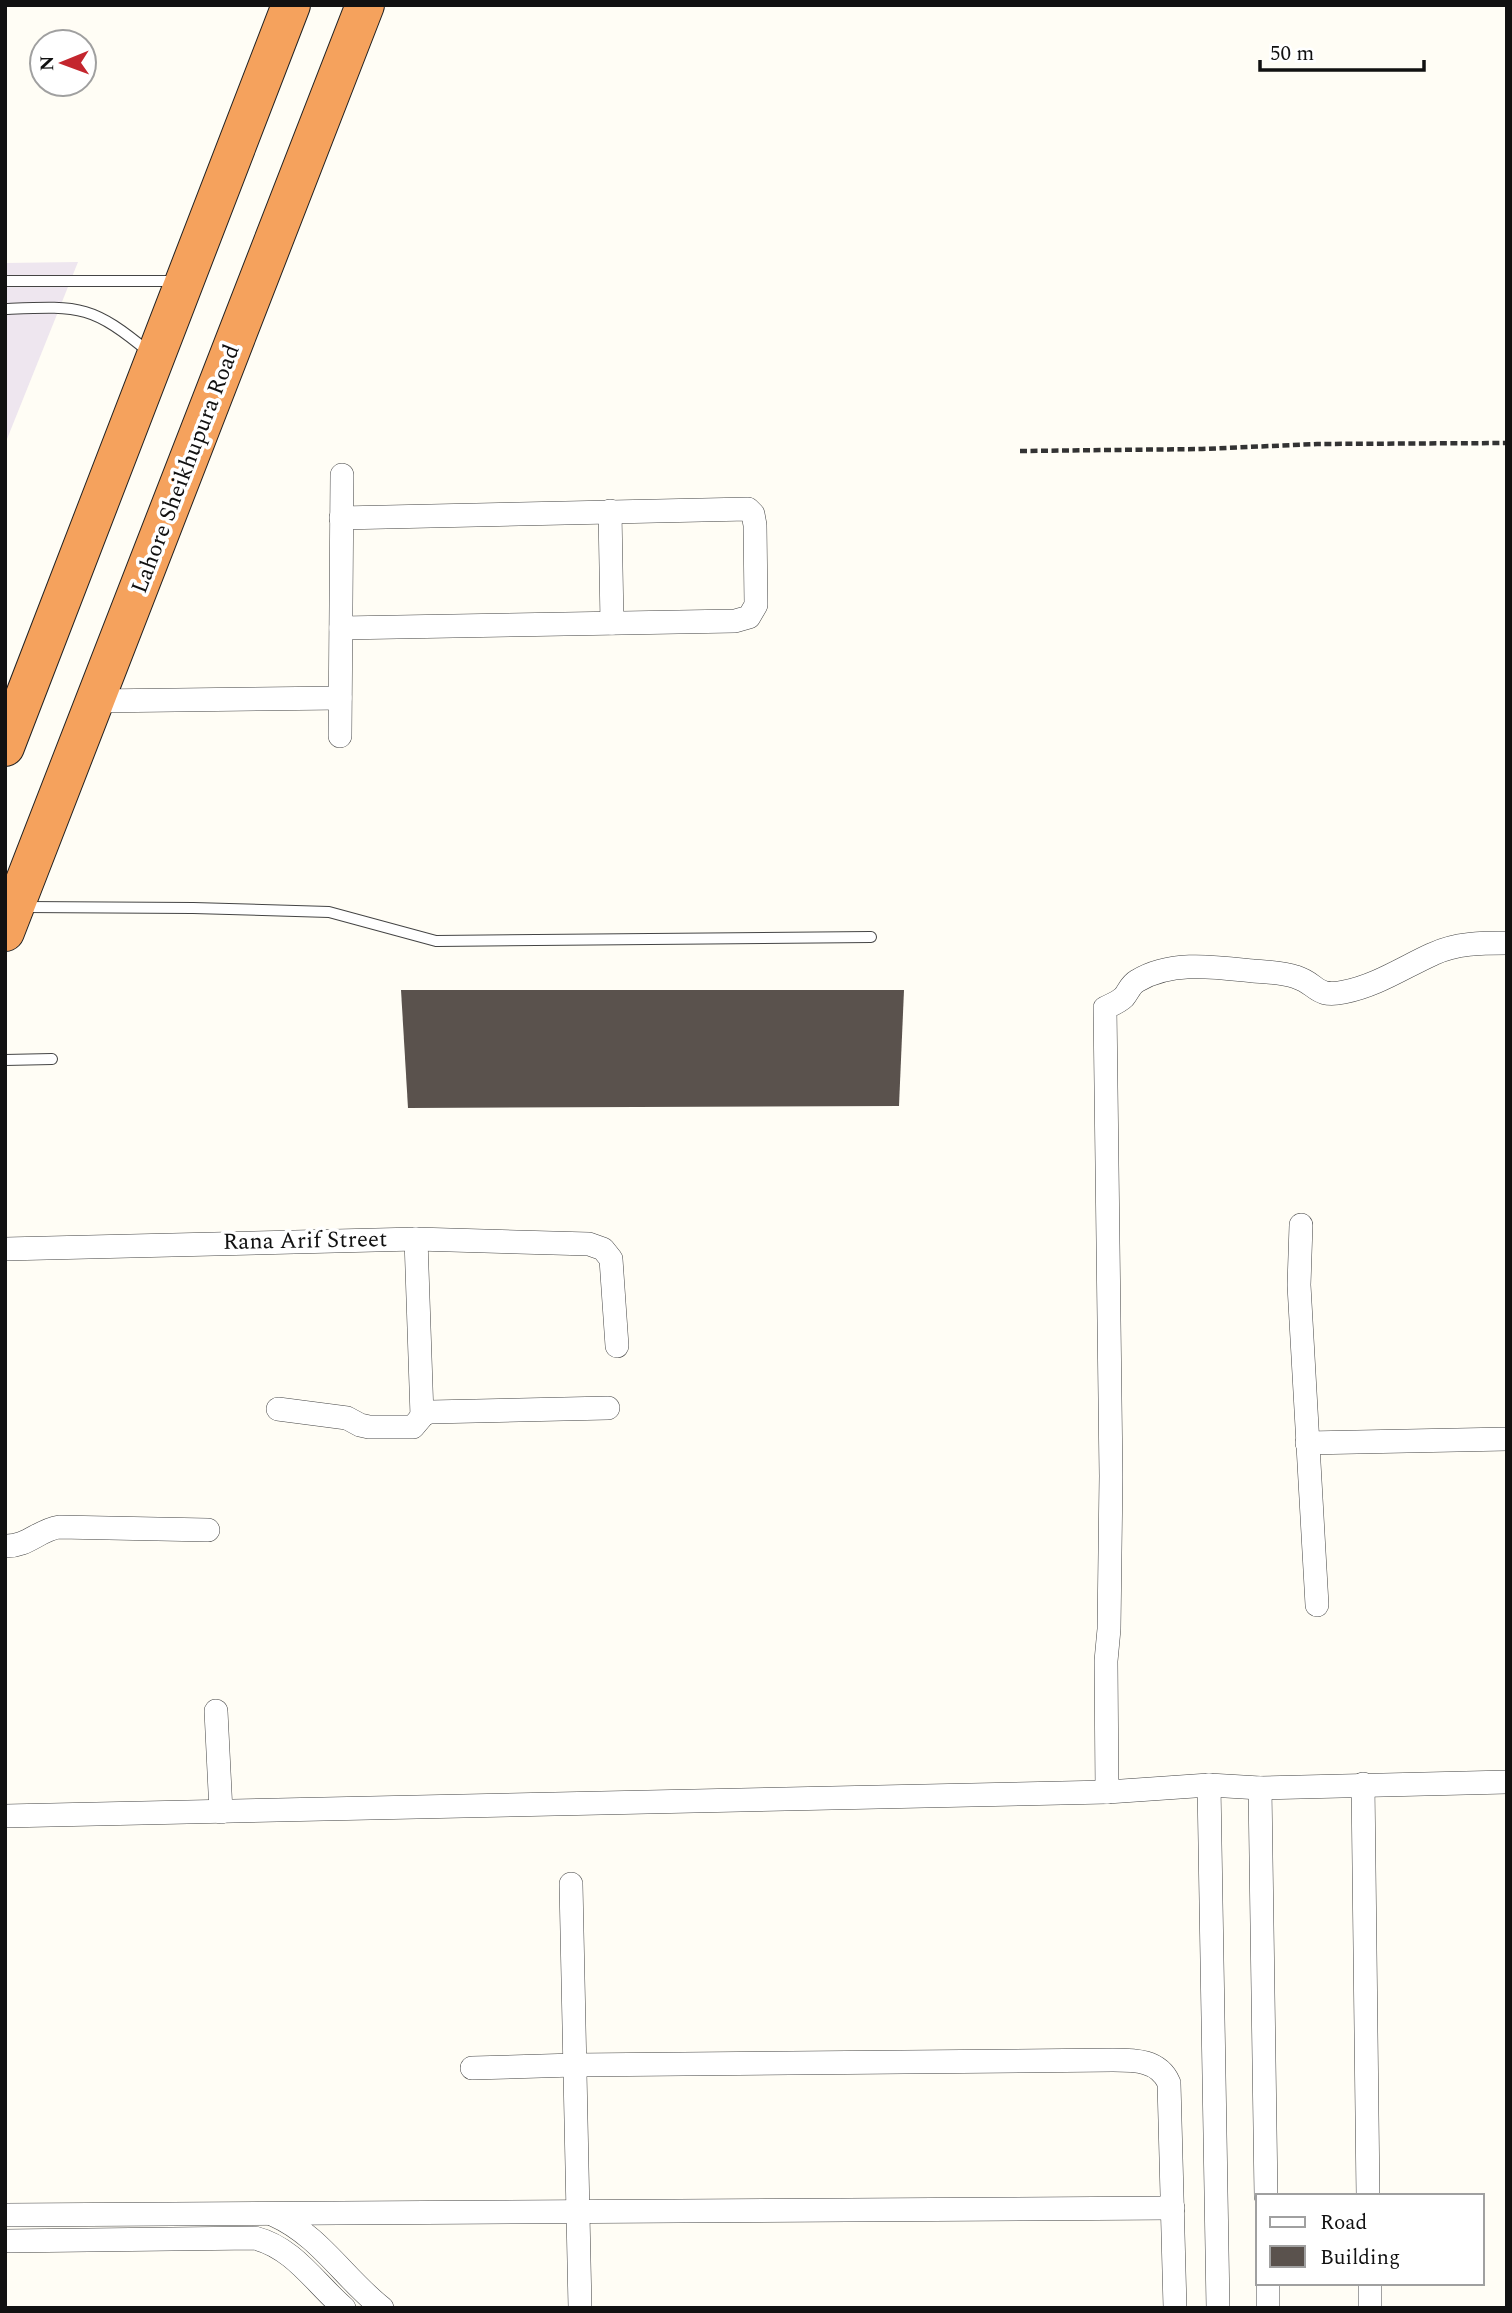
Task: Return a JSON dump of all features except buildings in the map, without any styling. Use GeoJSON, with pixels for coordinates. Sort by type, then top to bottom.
{"type":"FeatureCollection","features":[{"type":"Feature","properties":{"kind":"highway"},"geometry":{"type":"LineString","coordinates":[[5,747],[291,5]]}},
{"type":"Feature","properties":{"kind":"highway","name":"Lahore Sheikhupura Road"},"geometry":{"type":"LineString","coordinates":[[10,919],[365,5]]}},
{"type":"Feature","properties":{"kind":"street"},"geometry":{"type":"LineString","coordinates":[[340,736],[342,475]]}},
{"type":"Feature","properties":{"kind":"street"},"geometry":{"type":"LineString","coordinates":[[341,518],[745,508],[753,514],[755,525],[757,605],[749,617],[735,621],[341,628]]}},
{"type":"Feature","properties":{"kind":"street"},"geometry":{"type":"LineString","coordinates":[[610,511],[612,623]]}},
{"type":"Feature","properties":{"kind":"street"},"geometry":{"type":"LineString","coordinates":[[96,701],[340,698]]}},
{"type":"Feature","properties":{"kind":"street"},"geometry":{"type":"LineString","coordinates":[[1107,1792],[1106,1661],[1111,1476],[1105,1008],[1123,998],[1137,981],[1160,971],[1217,967],[1281,974],[1302,979],[1319,992],[1345,992],[1399,973],[1434,954],[1455,947],[1507,943]]}},
{"type":"Feature","properties":{"kind":"street"},"geometry":{"type":"LineString","coordinates":[[1301,1225],[1300,1285],[1317,1605]]}},
{"type":"Feature","properties":{"kind":"street"},"geometry":{"type":"LineString","coordinates":[[415,1239],[422,1416]]}},
{"type":"Feature","properties":{"kind":"street","name":"Rana Arif Street"},"geometry":{"type":"LineString","coordinates":[[5,1249],[415,1239],[589,1244],[603,1249],[611,1259],[617,1346]]}},
{"type":"Feature","properties":{"kind":"street"},"geometry":{"type":"LineString","coordinates":[[278,1409],[347,1418],[369,1427],[413,1426],[430,1412],[608,1408]]}},
{"type":"Feature","properties":{"kind":"street"},"geometry":{"type":"LineString","coordinates":[[1307,1443],[1507,1439]]}},
{"type":"Feature","properties":{"kind":"street"},"geometry":{"type":"LineString","coordinates":[[5,1546],[23,1545],[41,1532],[59,1527],[208,1530]]}},
{"type":"Feature","properties":{"kind":"street"},"geometry":{"type":"LineString","coordinates":[[216,1711],[220,1812]]}},
{"type":"Feature","properties":{"kind":"street"},"geometry":{"type":"LineString","coordinates":[[5,1816],[1107,1792],[1209,1785],[1260,1788],[1507,1782]]}},
{"type":"Feature","properties":{"kind":"street"},"geometry":{"type":"LineString","coordinates":[[1363,1784],[1368,2194]]}},
{"type":"Feature","properties":{"kind":"street"},"geometry":{"type":"LineString","coordinates":[[1209,1785],[1218,2308]]}},
{"type":"Feature","properties":{"kind":"street"},"geometry":{"type":"LineString","coordinates":[[1260,1788],[1266,2194]]}},
{"type":"Feature","properties":{"kind":"street"},"geometry":{"type":"LineString","coordinates":[[571,1884],[580,2308]]}},
{"type":"Feature","properties":{"kind":"street"},"geometry":{"type":"LineString","coordinates":[[472,2068],[1099,2060],[1144,2062],[1160,2070],[1169,2083],[1175,2308]]}},
{"type":"Feature","properties":{"kind":"street"},"geometry":{"type":"LineString","coordinates":[[5,2216],[1173,2208]]}},
{"type":"Feature","properties":{"kind":"street"},"geometry":{"type":"LineString","coordinates":[[271,2214],[303,2232],[354,2284],[382,2308]]}},
{"type":"Feature","properties":{"kind":"street"},"geometry":{"type":"LineString","coordinates":[[5,2241],[255,2238],[270,2242],[287,2252],[334,2303]]}},
{"type":"Feature","properties":{"kind":"street"},"geometry":{"type":"LineString","coordinates":[[1268,2285],[1268,2308]]}},
{"type":"Feature","properties":{"kind":"street"},"geometry":{"type":"LineString","coordinates":[[1370,2285],[1370,2308]]}},
{"type":"Feature","properties":{"kind":"lane"},"geometry":{"type":"LineString","coordinates":[[5,281],[184,281]]}},
{"type":"Feature","properties":{"kind":"lane"},"geometry":{"type":"LineString","coordinates":[[5,309],[65,307],[85,310],[107,319],[155,356]]}},
{"type":"Feature","properties":{"kind":"lane"},"geometry":{"type":"LineString","coordinates":[[10,919],[193,908],[329,912],[436,941],[871,937]]}},
{"type":"Feature","properties":{"kind":"lane"},"geometry":{"type":"LineString","coordinates":[[5,1059],[52,1059]]}},
{"type":"Feature","properties":{"kind":"path"},"geometry":{"type":"LineString","coordinates":[[1020,451],[1202,449],[1317,444],[1507,443]]}},
{"type":"Feature","properties":{"kind":"shaded area"},"geometry":{"type":"Polygon","coordinates":[[[78,262],[5,444],[5,263],[78,262]]]}}]}
